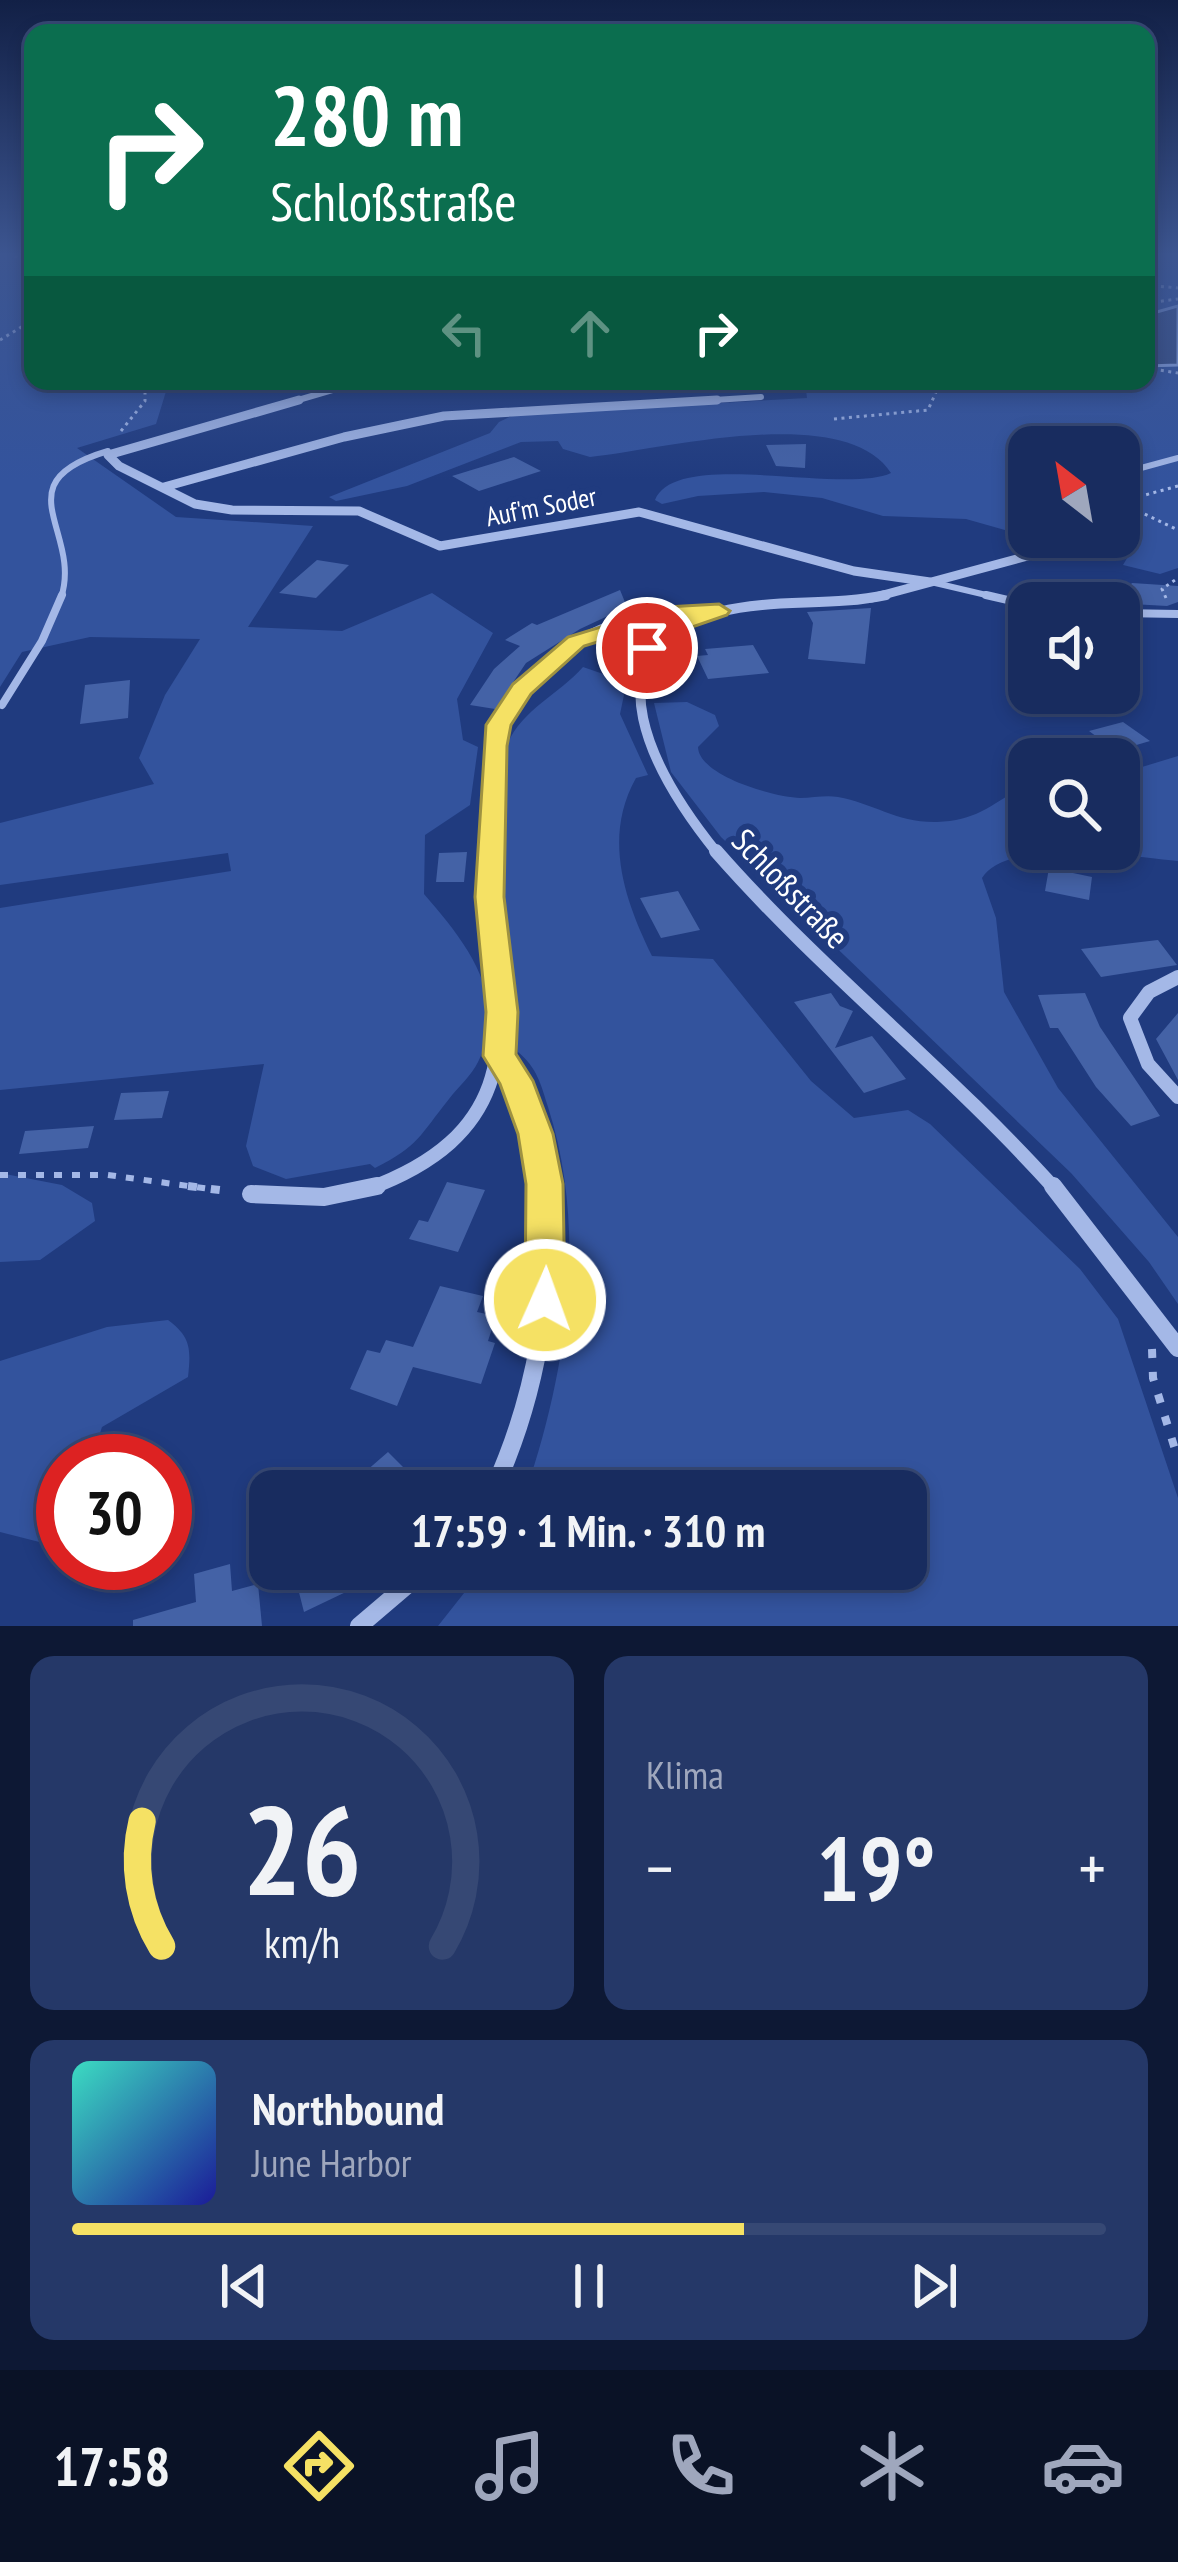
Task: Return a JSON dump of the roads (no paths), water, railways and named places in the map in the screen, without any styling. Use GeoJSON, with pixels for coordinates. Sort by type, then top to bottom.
{"type":"FeatureCollection","features":[{"type":"Feature","properties":{"kind":"street"},"geometry":{"type":"LineString","coordinates":[[108,451],[330,390]]}},
{"type":"Feature","properties":{"kind":"street"},"geometry":{"type":"LineString","coordinates":[[163,488],[344,437],[444,416],[761,397]]}},
{"type":"Feature","properties":{"kind":"street","name":"Auf'm Soder"},"geometry":{"type":"LineString","coordinates":[[108,451],[118,466],[212,508],[359,511],[440,546],[639,512],[854,571],[931,582]]}},
{"type":"Feature","properties":{"kind":"street","name":"Schloßstraße"},"geometry":{"type":"LineString","coordinates":[[1013,558],[863,600],[719,611],[659,636],[641,664],[643,724],[655,760],[678,802],[724,860],[1015,1144],[1178,1348]]}},
{"type":"Feature","properties":{"kind":"street"},"geometry":{"type":"LineString","coordinates":[[251,1194],[314,1200],[349,1195],[415,1168],[464,1123],[482,1099],[500,1056],[502,1012],[490,897],[491,776],[499,725],[539,670],[576,641],[666,614],[719,611]]}},
{"type":"Feature","properties":{"kind":"street"},"geometry":{"type":"LineString","coordinates":[[1178,977],[1154,987],[1136,1003],[1130,1018],[1148,1064],[1178,1096]]}},
{"type":"Feature","properties":{"kind":"street"},"geometry":{"type":"LineString","coordinates":[[500,1056],[516,1081],[536,1134],[548,1237],[545,1300],[524,1418],[505,1470]]}},
{"type":"Feature","properties":{"kind":"street"},"geometry":{"type":"LineString","coordinates":[[358,1626],[401,1590]]}},
{"type":"Feature","properties":{"kind":"lane"},"geometry":{"type":"LineString","coordinates":[[2,705],[57,605],[67,573],[64,554],[40,508],[42,494],[73,460],[108,451]]}},
{"type":"Feature","properties":{"kind":"lane"},"geometry":{"type":"LineString","coordinates":[[1140,468],[1178,458]]}},
{"type":"Feature","properties":{"kind":"lane"},"geometry":{"type":"LineString","coordinates":[[931,582],[1008,600]]}},
{"type":"Feature","properties":{"kind":"lane"},"geometry":{"type":"LineString","coordinates":[[1140,613],[1175,614]]}}]}
